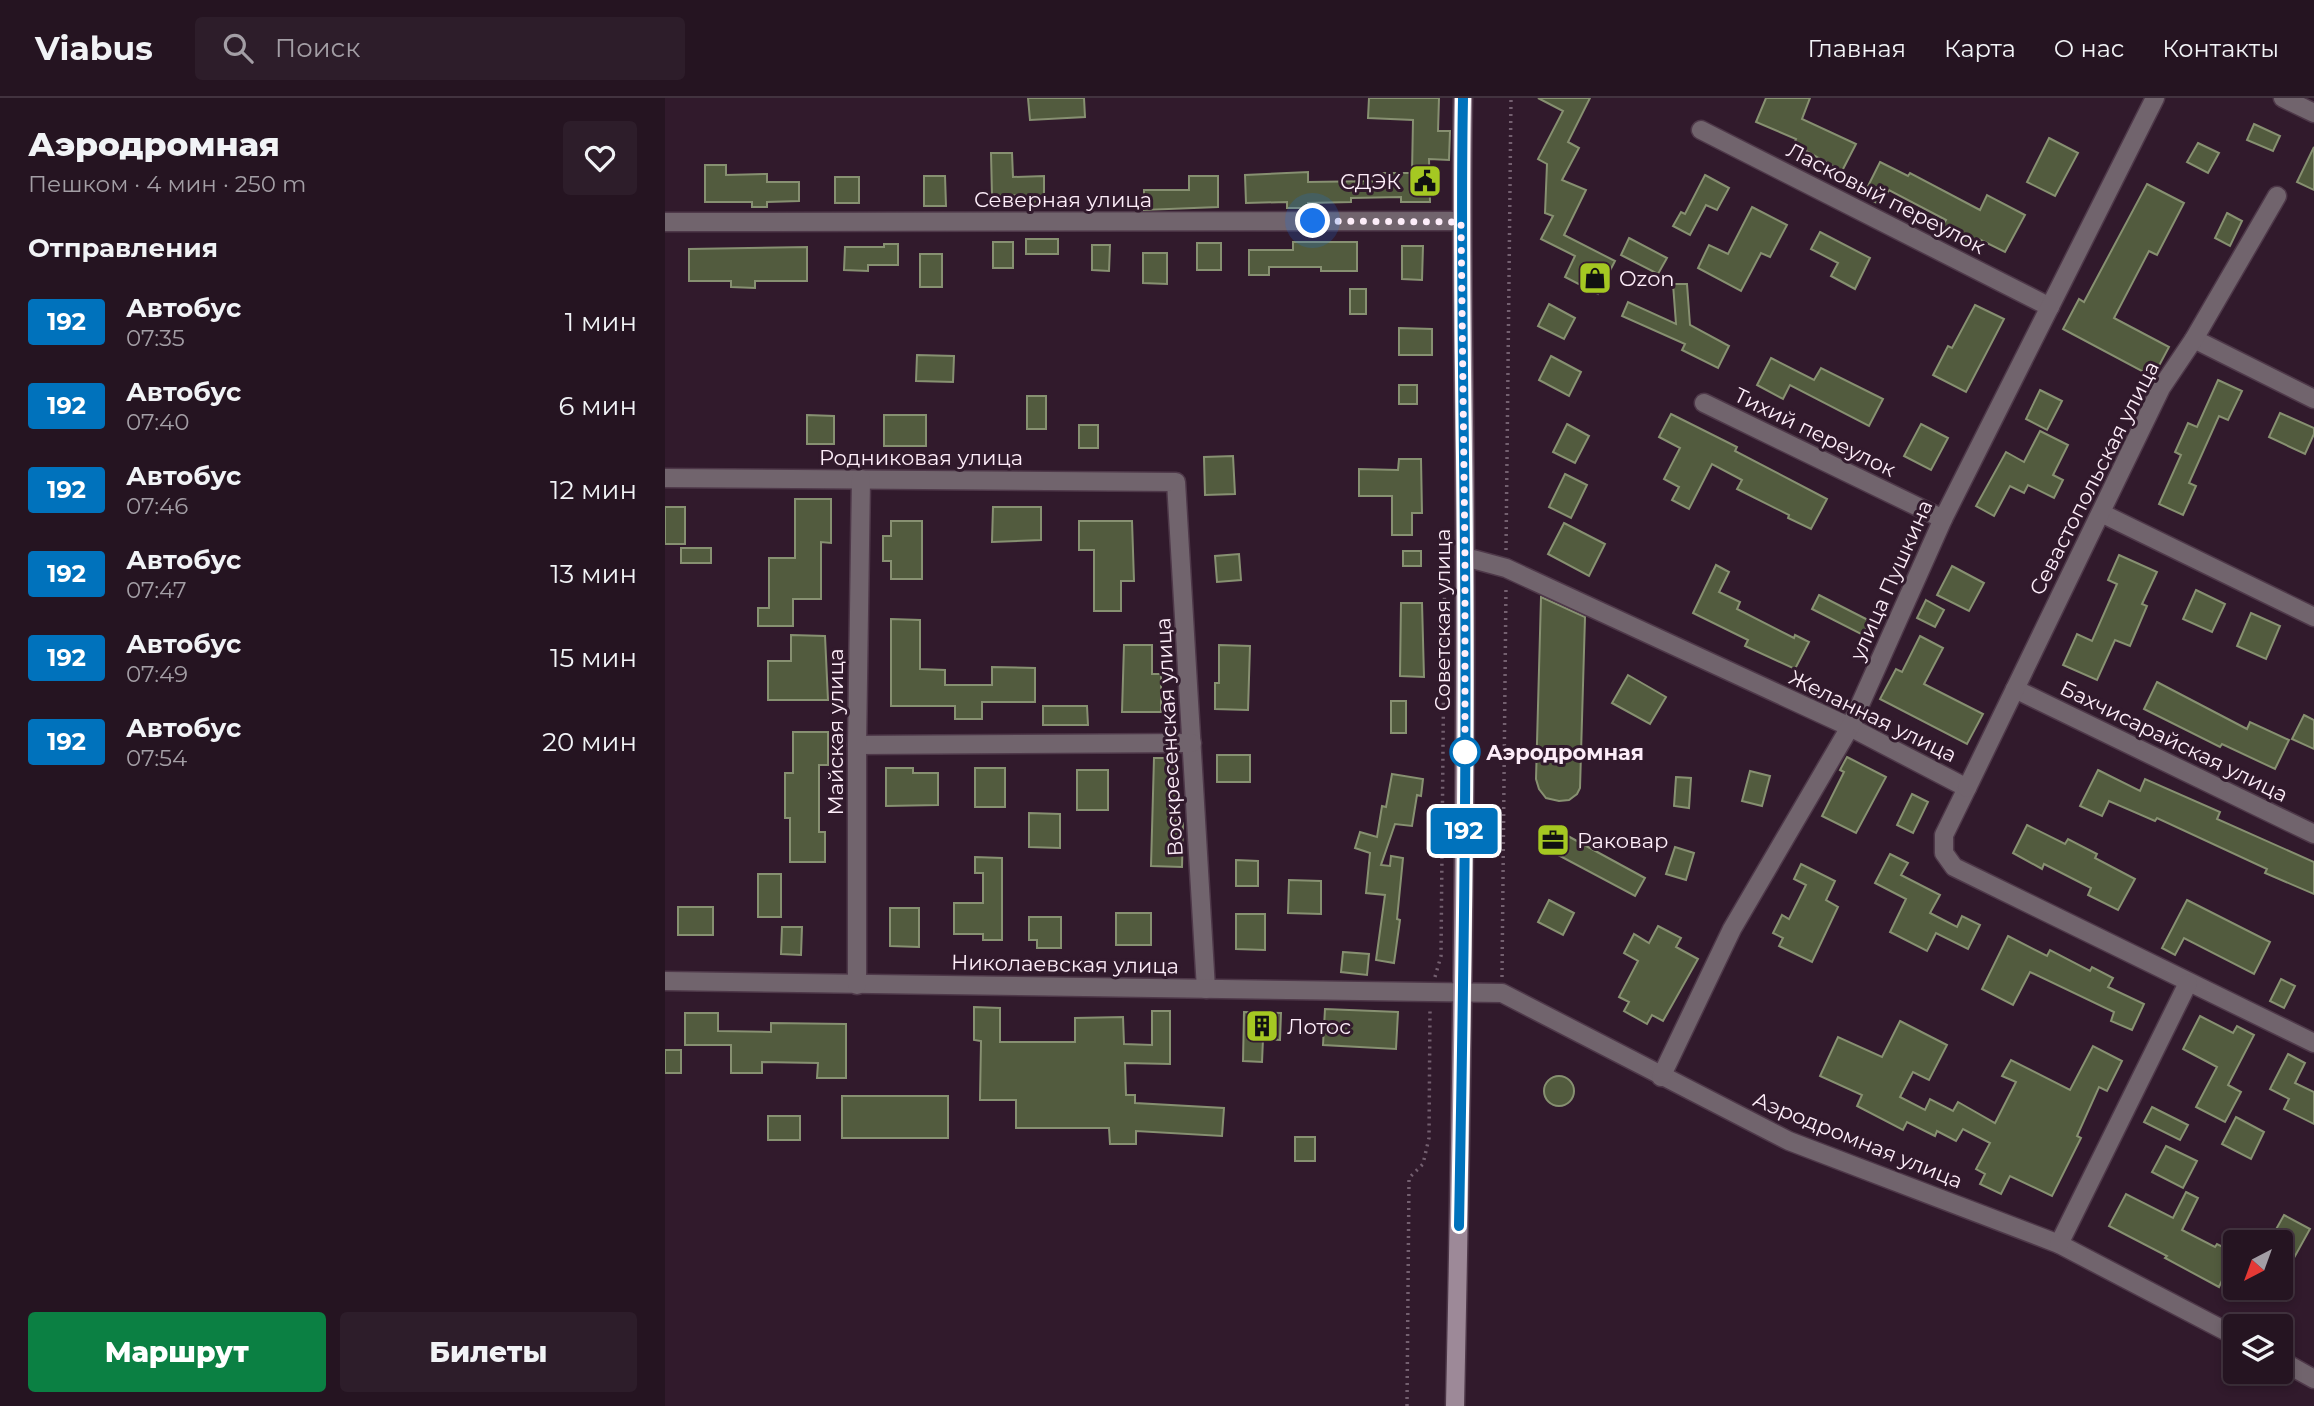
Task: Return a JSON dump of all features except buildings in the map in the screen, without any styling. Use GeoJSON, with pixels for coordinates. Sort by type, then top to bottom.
{"type":"FeatureCollection","features":[{"type":"Feature","properties":{"kind":"main road","name":"Советская улица"},"geometry":{"type":"LineString","coordinates":[[1455,1406],[1464,991],[1465,557],[1461,222],[1463,98]]}},
{"type":"Feature","properties":{"kind":"street","name":"улица Пушкина"},"geometry":{"type":"LineString","coordinates":[[1661,1077],[1732,929],[1850,727],[1943,519],[2155,98]]}},
{"type":"Feature","properties":{"kind":"street"},"geometry":{"type":"LineString","coordinates":[[2283,98],[2314,113]]}},
{"type":"Feature","properties":{"kind":"street","name":"Ласковый переулок"},"geometry":{"type":"LineString","coordinates":[[1701,130],[2050,307]]}},
{"type":"Feature","properties":{"kind":"street","name":"Севастопольская улица"},"geometry":{"type":"LineString","coordinates":[[1967,788],[2161,388],[2194,339],[2277,196]]}},
{"type":"Feature","properties":{"kind":"street","name":"Северная улица"},"geometry":{"type":"LineString","coordinates":[[665,222],[1461,222]]}},
{"type":"Feature","properties":{"kind":"street"},"geometry":{"type":"LineString","coordinates":[[2194,339],[2314,399]]}},
{"type":"Feature","properties":{"kind":"street","name":"Тихий переулок"},"geometry":{"type":"LineString","coordinates":[[1704,403],[1943,519]]}},
{"type":"Feature","properties":{"kind":"street","name":"Родниковая улица"},"geometry":{"type":"LineString","coordinates":[[665,478],[1176,482]]}},
{"type":"Feature","properties":{"kind":"street","name":"Майская улица"},"geometry":{"type":"LineString","coordinates":[[857,985],[861,479]]}},
{"type":"Feature","properties":{"kind":"street","name":"Воскресенская улица"},"geometry":{"type":"LineString","coordinates":[[1176,482],[1206,989]]}},
{"type":"Feature","properties":{"kind":"street"},"geometry":{"type":"LineString","coordinates":[[2101,513],[2314,617]]}},
{"type":"Feature","properties":{"kind":"street","name":"Желанная улица"},"geometry":{"type":"LineString","coordinates":[[1465,557],[1506,568],[1850,727],[1967,788],[1944,835],[1944,853],[1954,867],[2314,1044]]}},
{"type":"Feature","properties":{"kind":"street","name":"Бахчисарайская улица"},"geometry":{"type":"LineString","coordinates":[[2015,689],[2314,834]]}},
{"type":"Feature","properties":{"kind":"street"},"geometry":{"type":"LineString","coordinates":[[857,745],[1192,743]]}},
{"type":"Feature","properties":{"kind":"street","name":"Николаевская улица"},"geometry":{"type":"LineString","coordinates":[[665,981],[1464,991]]}},
{"type":"Feature","properties":{"kind":"street"},"geometry":{"type":"LineString","coordinates":[[2059,1244],[2188,983]]}},
{"type":"Feature","properties":{"kind":"street","name":"Аэродромная улица"},"geometry":{"type":"LineString","coordinates":[[1464,991],[1502,993],[1789,1141],[2059,1244],[2223,1330]]}},
{"type":"Feature","properties":{"kind":"street"},"geometry":{"type":"LineString","coordinates":[[2293,1367],[2314,1379]]}},
{"type":"Feature","properties":{"kind":"path"},"geometry":{"type":"LineString","coordinates":[[1502,993],[1511,98]]}},
{"type":"Feature","properties":{"kind":"path"},"geometry":{"type":"LineString","coordinates":[[1407,1406],[1409,1178],[1423,1164],[1429,1138],[1431,991],[1441,956],[1445,540]]}},
{"type":"Feature","properties":{"kind":"bus line","name":"192"},"geometry":{"type":"LineString","coordinates":[[1459,1226],[1464,991],[1465,557],[1461,222],[1463,98]]}},
{"type":"Feature","properties":{"kind":"place","name":"СДЭК"},"geometry":{"type":"Point","coordinates":[1425,181]}},
{"type":"Feature","properties":{"kind":"place","name":"Ozon"},"geometry":{"type":"Point","coordinates":[1595,278]}},
{"type":"Feature","properties":{"kind":"place","name":"Аэродромная"},"geometry":{"type":"Point","coordinates":[1465,752]}},
{"type":"Feature","properties":{"kind":"place","name":"Раковар"},"geometry":{"type":"Point","coordinates":[1553,840]}},
{"type":"Feature","properties":{"kind":"place","name":"Лотос"},"geometry":{"type":"Point","coordinates":[1262,1026]}},
{"type":"Feature","properties":{"kind":"route"},"geometry":{"type":"LineString","coordinates":[[1313,221],[1461,222],[1465,752]]}}]}
